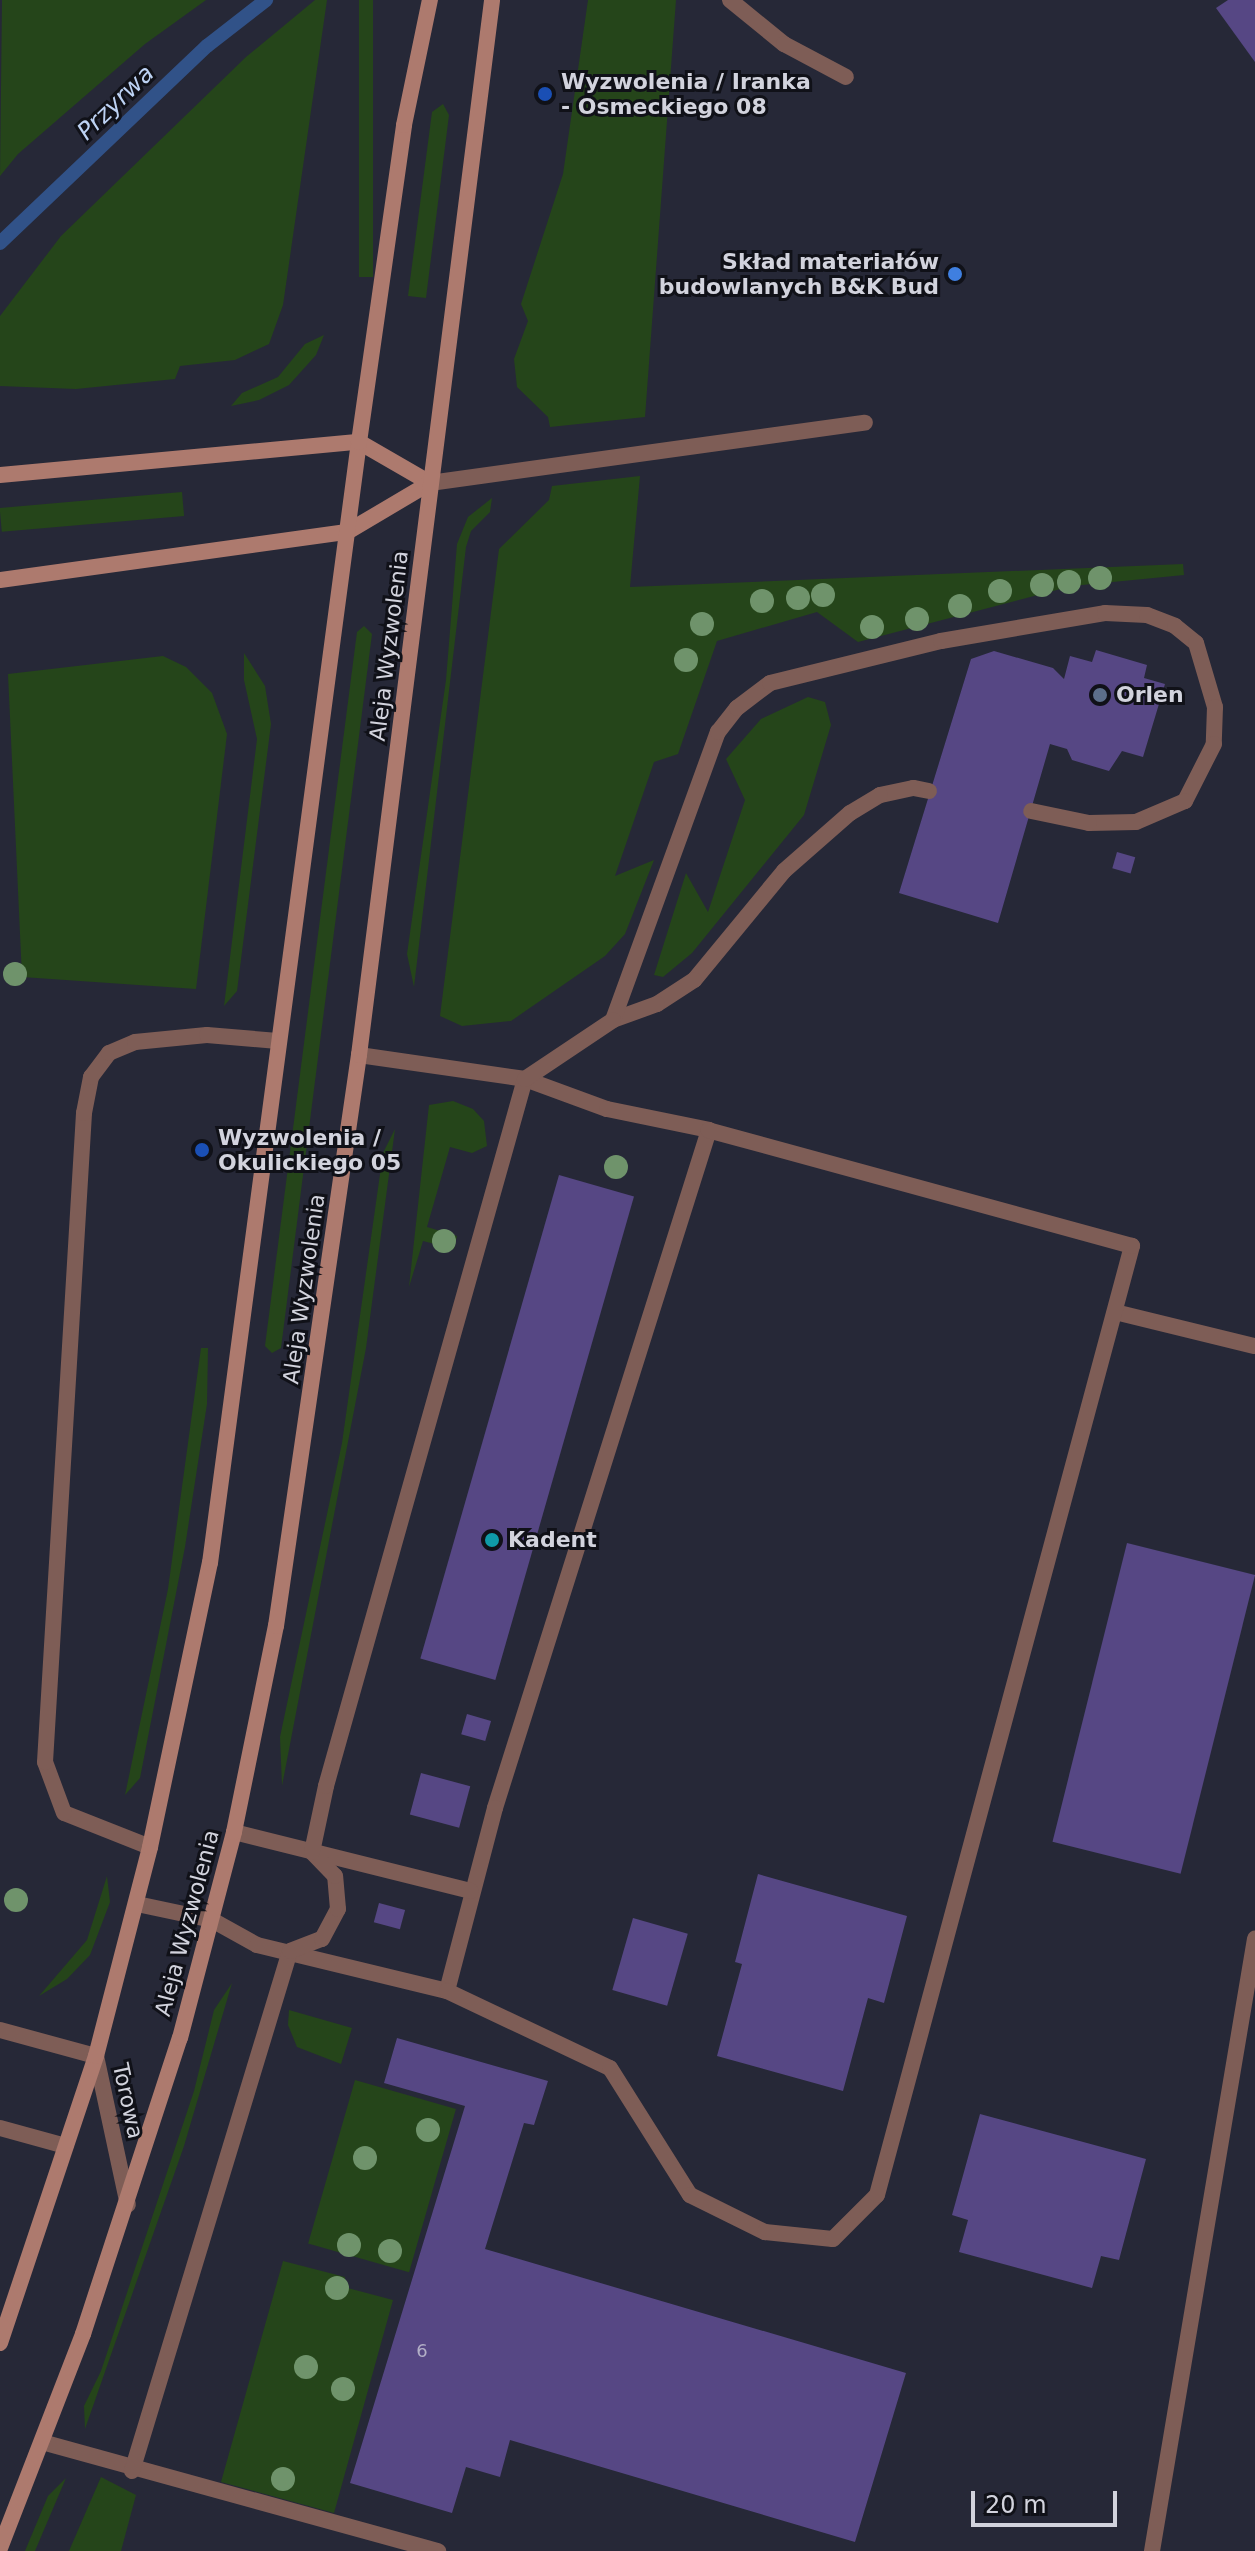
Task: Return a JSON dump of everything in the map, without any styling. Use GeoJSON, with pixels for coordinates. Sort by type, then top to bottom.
{"type":"FeatureCollection","features":[{"type":"Feature","properties":{"kind":"main road"},"geometry":{"type":"LineString","coordinates":[[0,2343],[96,2056],[137,1904],[210,1563],[359,442],[404,125],[430,0]]}},
{"type":"Feature","properties":{"kind":"main road","name":"Aleja Wyzwolenia"},"geometry":{"type":"LineString","coordinates":[[0,2548],[128,2206],[212,1920],[234,1832],[276,1626],[359,1055],[492,0]]}},
{"type":"Feature","properties":{"kind":"main road"},"geometry":{"type":"LineString","coordinates":[[0,475],[359,442],[430,483],[347,532],[0,580]]}},
{"type":"Feature","properties":{"kind":"street"},"geometry":{"type":"LineString","coordinates":[[730,0],[784,44],[846,77]]}},
{"type":"Feature","properties":{"kind":"street"},"geometry":{"type":"LineString","coordinates":[[430,483],[865,423]]}},
{"type":"Feature","properties":{"kind":"street"},"geometry":{"type":"LineString","coordinates":[[613,1020],[718,732],[737,708],[770,683],[941,641],[1105,613],[1147,615],[1175,626],[1196,643],[1215,707],[1214,744],[1185,801],[1136,822],[1089,823],[1031,811]]}},
{"type":"Feature","properties":{"kind":"street"},"geometry":{"type":"LineString","coordinates":[[312,1852],[326,1786],[525,1079],[613,1020],[657,1004],[694,980],[784,871],[850,813],[880,795],[913,788],[929,791]]}},
{"type":"Feature","properties":{"kind":"street"},"geometry":{"type":"LineString","coordinates":[[150,1847],[64,1813],[45,1762],[84,1113],[91,1077],[109,1053],[135,1042],[207,1035],[278,1041]]}},
{"type":"Feature","properties":{"kind":"street"},"geometry":{"type":"LineString","coordinates":[[137,1904],[212,1920],[257,1945],[447,1991],[610,2068],[690,2195],[765,2232],[833,2239],[877,2195],[1115,1312],[1132,1246],[709,1130],[607,1109],[525,1079],[359,1055]]}},
{"type":"Feature","properties":{"kind":"street"},"geometry":{"type":"LineString","coordinates":[[447,1991],[471,1891],[709,1130]]}},
{"type":"Feature","properties":{"kind":"street"},"geometry":{"type":"LineString","coordinates":[[1115,1312],[1255,1346]]}},
{"type":"Feature","properties":{"kind":"street"},"geometry":{"type":"LineString","coordinates":[[234,1832],[471,1891]]}},
{"type":"Feature","properties":{"kind":"street"},"geometry":{"type":"LineString","coordinates":[[290,1951],[322,1939],[338,1909],[335,1876],[312,1852]]}},
{"type":"Feature","properties":{"kind":"street"},"geometry":{"type":"LineString","coordinates":[[1152,2551],[1255,1939]]}},
{"type":"Feature","properties":{"kind":"street"},"geometry":{"type":"LineString","coordinates":[[132,2471],[290,1951]]}},
{"type":"Feature","properties":{"kind":"street","name":"Torowa"},"geometry":{"type":"LineString","coordinates":[[0,2030],[96,2056],[128,2206]]}},
{"type":"Feature","properties":{"kind":"street"},"geometry":{"type":"LineString","coordinates":[[0,2128],[66,2146]]}},
{"type":"Feature","properties":{"kind":"street"},"geometry":{"type":"LineString","coordinates":[[42,2442],[132,2471],[438,2551]]}},
{"type":"Feature","properties":{"kind":"green space"},"geometry":{"type":"Polygon","coordinates":[[[2,0],[206,0],[145,44],[18,154],[0,176],[2,0]]]}},
{"type":"Feature","properties":{"kind":"green space"},"geometry":{"type":"Polygon","coordinates":[[[315,0],[327,0],[283,305],[269,344],[235,360],[180,366],[175,379],[76,389],[0,386],[0,316],[61,236],[246,57],[315,0]]]}},
{"type":"Feature","properties":{"kind":"green space"},"geometry":{"type":"Polygon","coordinates":[[[359,0],[373,0],[373,277],[359,277],[359,0]]]}},
{"type":"Feature","properties":{"kind":"green space"},"geometry":{"type":"Polygon","coordinates":[[[588,0],[676,0],[645,417],[550,427],[548,417],[517,387],[514,359],[528,321],[521,304],[563,174],[588,0]]]}},
{"type":"Feature","properties":{"kind":"green space"},"geometry":{"type":"Polygon","coordinates":[[[443,104],[449,115],[426,298],[408,296],[432,112],[443,104]]]}},
{"type":"Feature","properties":{"kind":"green space"},"geometry":{"type":"Polygon","coordinates":[[[324,335],[316,355],[289,385],[259,400],[231,406],[242,393],[278,377],[305,344],[324,335]]]}},
{"type":"Feature","properties":{"kind":"green space"},"geometry":{"type":"Polygon","coordinates":[[[640,476],[630,587],[1183,564],[1184,575],[1072,586],[858,642],[817,612],[717,641],[678,754],[654,762],[615,876],[654,860],[625,934],[605,956],[511,1021],[462,1026],[440,1016],[499,549],[549,500],[552,486],[640,476]]]}},
{"type":"Feature","properties":{"kind":"green space"},"geometry":{"type":"Polygon","coordinates":[[[182,492],[184,516],[2,532],[0,508],[182,492]]]}},
{"type":"Feature","properties":{"kind":"green space"},"geometry":{"type":"Polygon","coordinates":[[[492,498],[490,512],[471,531],[466,547],[414,987],[407,954],[446,680],[457,544],[468,517],[492,498]]]}},
{"type":"Feature","properties":{"kind":"green space"},"geometry":{"type":"Polygon","coordinates":[[[364,626],[372,634],[281,1348],[272,1353],[265,1346],[357,632],[364,626]]]}},
{"type":"Feature","properties":{"kind":"green space"},"geometry":{"type":"Polygon","coordinates":[[[244,653],[265,686],[271,724],[237,991],[224,1006],[257,739],[244,680],[244,653]]]}},
{"type":"Feature","properties":{"kind":"green space"},"geometry":{"type":"Polygon","coordinates":[[[163,656],[186,667],[212,693],[227,734],[196,989],[22,977],[8,674],[163,656]]]}},
{"type":"Feature","properties":{"kind":"green space"},"geometry":{"type":"Polygon","coordinates":[[[808,697],[825,702],[831,725],[804,815],[692,953],[663,977],[654,975],[686,873],[708,912],[745,800],[726,759],[761,719],[808,697]]]}},
{"type":"Feature","properties":{"kind":"green space"},"geometry":{"type":"Polygon","coordinates":[[[453,1101],[473,1109],[484,1121],[487,1146],[472,1153],[450,1147],[427,1227],[457,1236],[454,1249],[423,1241],[409,1287],[429,1105],[453,1101]]]}},
{"type":"Feature","properties":{"kind":"green space"},"geometry":{"type":"Polygon","coordinates":[[[395,1129],[366,1348],[282,1786],[280,1737],[342,1443],[383,1153],[395,1129]]]}},
{"type":"Feature","properties":{"kind":"green space"},"geometry":{"type":"Polygon","coordinates":[[[201,1348],[208,1348],[207,1404],[185,1547],[140,1778],[125,1795],[168,1589],[201,1348]]]}},
{"type":"Feature","properties":{"kind":"green space"},"geometry":{"type":"Polygon","coordinates":[[[107,1876],[110,1902],[90,1955],[67,1979],[39,1996],[87,1940],[107,1876]]]}},
{"type":"Feature","properties":{"kind":"green space"},"geometry":{"type":"Polygon","coordinates":[[[232,1983],[184,2146],[85,2429],[84,2406],[101,2371],[194,2091],[214,2010],[232,1983]]]}},
{"type":"Feature","properties":{"kind":"green space"},"geometry":{"type":"Polygon","coordinates":[[[289,2010],[352,2028],[341,2064],[297,2047],[288,2025],[289,2010]]]}},
{"type":"Feature","properties":{"kind":"green space"},"geometry":{"type":"Polygon","coordinates":[[[355,2080],[456,2109],[409,2272],[308,2243],[355,2080]]]}},
{"type":"Feature","properties":{"kind":"green space"},"geometry":{"type":"Polygon","coordinates":[[[283,2261],[345,2277],[344,2287],[393,2300],[334,2513],[221,2482],[283,2261]]]}},
{"type":"Feature","properties":{"kind":"green space"},"geometry":{"type":"Polygon","coordinates":[[[101,2477],[136,2495],[121,2551],[69,2551],[101,2477]]]}},
{"type":"Feature","properties":{"kind":"green space"},"geometry":{"type":"Polygon","coordinates":[[[66,2478],[35,2551],[25,2551],[48,2496],[66,2478]]]}},
{"type":"Feature","properties":{"kind":"building"},"geometry":{"type":"Polygon","coordinates":[[[1228,0],[1255,0],[1255,62],[1216,8],[1228,0]]]}},
{"type":"Feature","properties":{"kind":"building"},"geometry":{"type":"Polygon","coordinates":[[[1096,650],[1147,665],[1144,678],[1165,684],[1143,757],[1122,751],[1109,771],[1072,760],[1067,749],[1050,744],[998,923],[899,893],[971,659],[994,651],[1053,668],[1064,679],[1070,656],[1092,662],[1096,650]]]}},
{"type":"Feature","properties":{"kind":"building"},"geometry":{"type":"Polygon","coordinates":[[[1117,852],[1135,857],[1131,874],[1112,868],[1117,852]]]}},
{"type":"Feature","properties":{"kind":"building","name":"Kadent"},"geometry":{"type":"Polygon","coordinates":[[[559,1175],[634,1196],[495,1680],[420,1659],[559,1175]]]}},
{"type":"Feature","properties":{"kind":"building"},"geometry":{"type":"Polygon","coordinates":[[[1127,1543],[1255,1575],[1181,1874],[1052,1842],[1127,1543]]]}},
{"type":"Feature","properties":{"kind":"building"},"geometry":{"type":"Polygon","coordinates":[[[467,1714],[491,1721],[485,1741],[461,1734],[467,1714]]]}},
{"type":"Feature","properties":{"kind":"building"},"geometry":{"type":"Polygon","coordinates":[[[421,1773],[470,1786],[459,1828],[410,1815],[421,1773]]]}},
{"type":"Feature","properties":{"kind":"building"},"geometry":{"type":"Polygon","coordinates":[[[758,1874],[907,1916],[884,2003],[868,1998],[843,2091],[717,2056],[742,1964],[735,1962],[758,1874]]]}},
{"type":"Feature","properties":{"kind":"building"},"geometry":{"type":"Polygon","coordinates":[[[379,1903],[405,1910],[400,1929],[374,1922],[379,1903]]]}},
{"type":"Feature","properties":{"kind":"building"},"geometry":{"type":"Polygon","coordinates":[[[633,1918],[688,1934],[667,2006],[612,1990],[633,1918]]]}},
{"type":"Feature","properties":{"kind":"building"},"geometry":{"type":"Polygon","coordinates":[[[397,2038],[548,2081],[534,2125],[524,2123],[485,2249],[906,2373],[855,2542],[510,2440],[500,2477],[466,2467],[452,2513],[350,2483],[465,2106],[384,2083],[397,2038]]]}},
{"type":"Feature","properties":{"kind":"building"},"geometry":{"type":"Polygon","coordinates":[[[980,2114],[1146,2159],[1119,2260],[1101,2256],[1092,2288],[959,2252],[968,2220],[952,2215],[980,2114]]]}},
{"type":"Feature","properties":{"kind":"waterway","name":"Przyrwa"},"geometry":{"type":"LineString","coordinates":[[0,243],[207,46],[266,0]]}},
{"type":"Feature","properties":{"kind":"place","name":"Wyzwolenia / Iranka - Osmeckiego 08"},"geometry":{"type":"Point","coordinates":[545,94]}},
{"type":"Feature","properties":{"kind":"place","name":"Skład materiałów budowlanych B&K Bud"},"geometry":{"type":"Point","coordinates":[955,274]}},
{"type":"Feature","properties":{"kind":"place","name":"Orlen"},"geometry":{"type":"Point","coordinates":[1100,695]}},
{"type":"Feature","properties":{"kind":"place","name":"Wyzwolenia / Okulickiego 05"},"geometry":{"type":"Point","coordinates":[202,1150]}},
{"type":"Feature","properties":{"kind":"place","name":"Kadent"},"geometry":{"type":"Point","coordinates":[492,1540]}}]}
